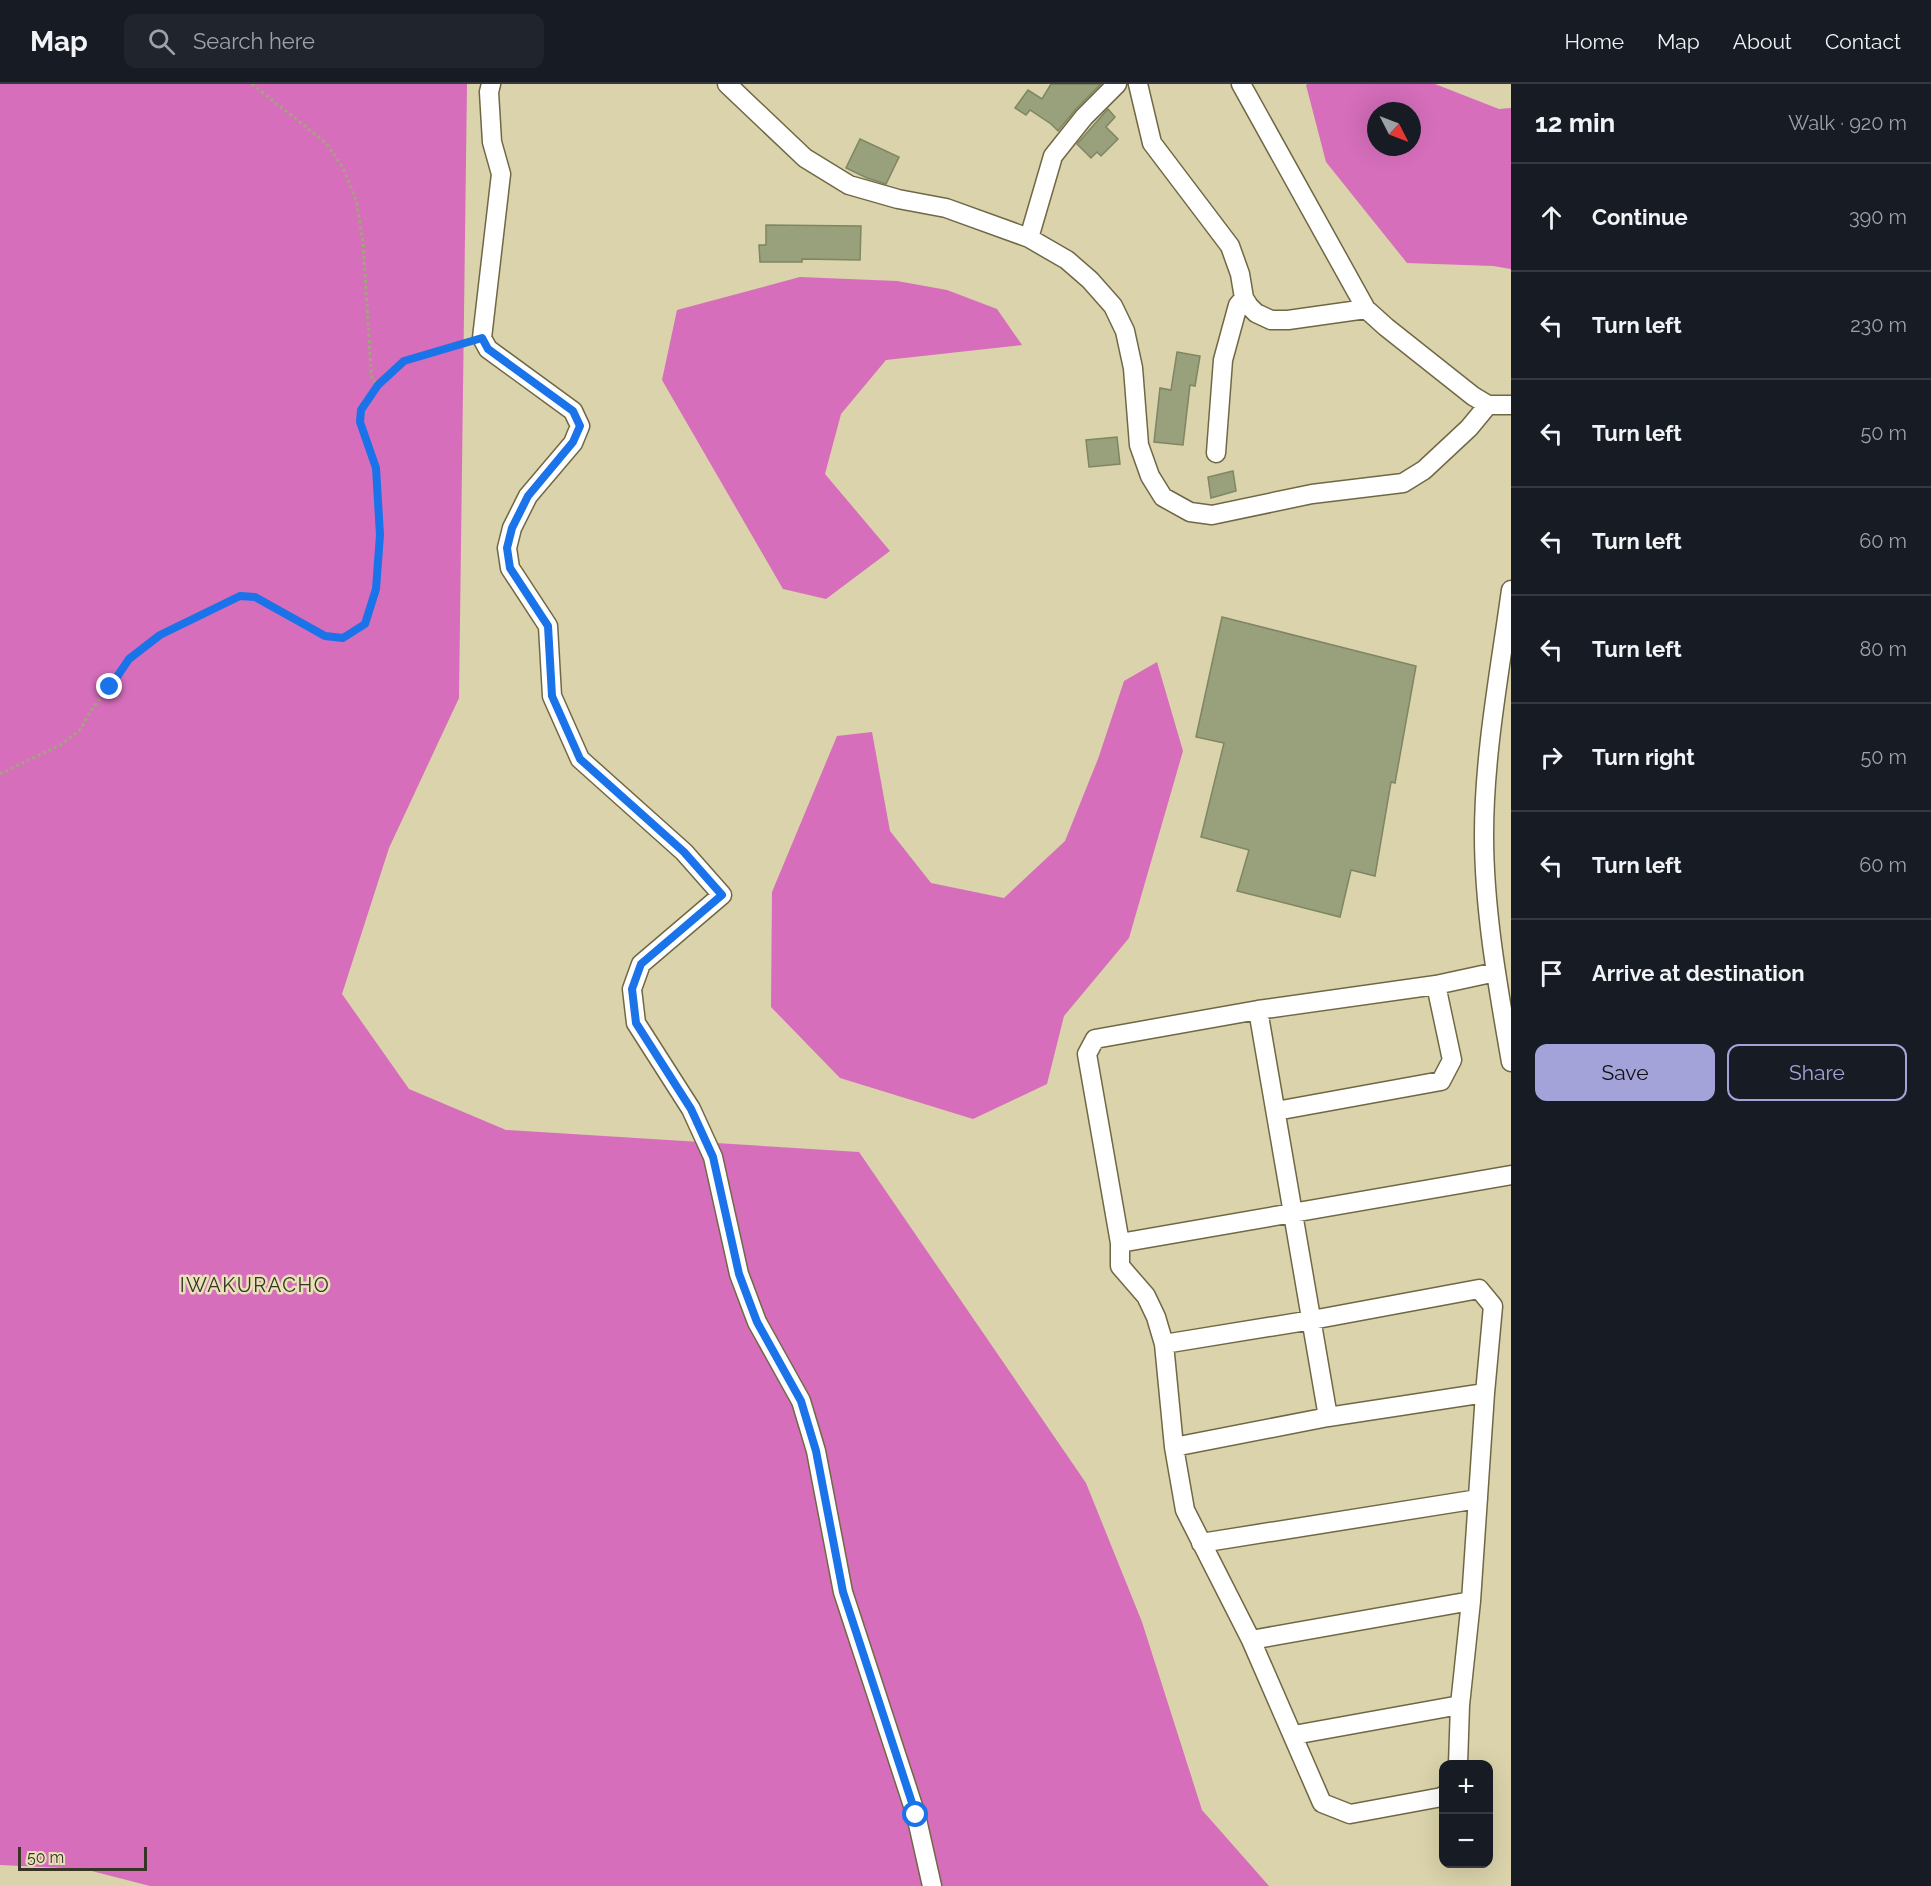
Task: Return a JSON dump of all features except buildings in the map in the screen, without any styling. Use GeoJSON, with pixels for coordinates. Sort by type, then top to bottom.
{"type":"FeatureCollection","features":[{"type":"Feature","properties":{"kind":"street"},"geometry":{"type":"LineString","coordinates":[[491,84],[489,92],[492,142],[501,174],[482,338],[488,349],[573,411],[580,426],[573,442],[528,496],[512,528],[507,548],[510,568],[548,626],[552,696],[580,759],[684,852],[722,895],[641,964],[632,989],[636,1023],[691,1109],[713,1157],[739,1274],[757,1322],[801,1401],[816,1451],[843,1592],[916,1815],[932,1886]]}},
{"type":"Feature","properties":{"kind":"street"},"geometry":{"type":"LineString","coordinates":[[727,84],[805,159],[849,185],[898,199],[946,208],[1029,238],[1067,260],[1090,280],[1113,306],[1125,331],[1132,368],[1139,446],[1150,476],[1163,497],[1190,512],[1212,515],[1312,494],[1403,483],[1424,470],[1469,428],[1488,405]]}},
{"type":"Feature","properties":{"kind":"street"},"geometry":{"type":"LineString","coordinates":[[1029,238],[1053,156],[1084,117],[1117,84]]}},
{"type":"Feature","properties":{"kind":"street"},"geometry":{"type":"LineString","coordinates":[[1138,84],[1152,143],[1230,246],[1240,274],[1244,298],[1256,313],[1271,320],[1288,320],[1366,309]]}},
{"type":"Feature","properties":{"kind":"street"},"geometry":{"type":"LineString","coordinates":[[1241,84],[1366,309],[1473,396],[1488,405],[1511,405]]}},
{"type":"Feature","properties":{"kind":"street"},"geometry":{"type":"LineString","coordinates":[[1216,453],[1223,360],[1238,304],[1244,298]]}},
{"type":"Feature","properties":{"kind":"street"},"geometry":{"type":"LineString","coordinates":[[1511,590],[1504,696],[1486,775],[1484,837],[1487,898],[1496,972],[1511,1062]]}},
{"type":"Feature","properties":{"kind":"street"},"geometry":{"type":"LineString","coordinates":[[1439,1798],[1350,1814],[1322,1803],[1251,1641],[1185,1510],[1174,1447],[1164,1344],[1156,1317],[1146,1296],[1120,1266],[1120,1243],[1087,1054],[1095,1039],[1258,1010],[1436,985],[1496,972]]}},
{"type":"Feature","properties":{"kind":"street"},"geometry":{"type":"LineString","coordinates":[[1276,1111],[1440,1082],[1452,1060],[1436,985]]}},
{"type":"Feature","properties":{"kind":"street"},"geometry":{"type":"LineString","coordinates":[[1258,1010],[1328,1417]]}},
{"type":"Feature","properties":{"kind":"street"},"geometry":{"type":"LineString","coordinates":[[1120,1243],[1511,1175]]}},
{"type":"Feature","properties":{"kind":"street"},"geometry":{"type":"LineString","coordinates":[[1164,1344],[1312,1320],[1479,1289],[1493,1306],[1471,1601],[1460,1705],[1458,1760]]}},
{"type":"Feature","properties":{"kind":"street"},"geometry":{"type":"LineString","coordinates":[[1174,1447],[1328,1417],[1485,1393]]}},
{"type":"Feature","properties":{"kind":"street"},"geometry":{"type":"LineString","coordinates":[[1201,1544],[1478,1499]]}},
{"type":"Feature","properties":{"kind":"street"},"geometry":{"type":"LineString","coordinates":[[1251,1641],[1471,1601]]}},
{"type":"Feature","properties":{"kind":"street"},"geometry":{"type":"LineString","coordinates":[[1294,1735],[1460,1705]]}},
{"type":"Feature","properties":{"kind":"path"},"geometry":{"type":"LineString","coordinates":[[252,84],[326,143],[344,168],[356,200],[362,231],[370,370],[372,379],[378,385]]}},
{"type":"Feature","properties":{"kind":"path"},"geometry":{"type":"LineString","coordinates":[[0,774],[60,745],[80,730],[90,712],[129,659],[160,635],[240,596],[255,597],[325,636],[343,638],[365,624],[376,589],[380,535],[376,468],[360,422],[361,410],[378,385],[404,361],[482,338]]}},
{"type":"Feature","properties":{"kind":"shaded area"},"geometry":{"type":"Polygon","coordinates":[[[0,84],[467,84],[459,698],[389,848],[342,994],[409,1089],[506,1130],[859,1152],[1086,1483],[1142,1622],[1202,1810],[1269,1886],[150,1886],[84,1869],[0,1865],[0,84]]]}},
{"type":"Feature","properties":{"kind":"shaded area"},"geometry":{"type":"Polygon","coordinates":[[[1308,84],[1435,84],[1499,109],[1511,108],[1511,269],[1493,266],[1407,263],[1326,162],[1306,85],[1308,84]]]}},
{"type":"Feature","properties":{"kind":"shaded area"},"geometry":{"type":"Polygon","coordinates":[[[800,277],[897,281],[947,290],[997,309],[1022,345],[886,360],[841,414],[825,474],[890,551],[826,599],[783,589],[662,380],[677,310],[800,277]]]}},
{"type":"Feature","properties":{"kind":"shaded area"},"geometry":{"type":"Polygon","coordinates":[[[1157,662],[1183,751],[1129,938],[1064,1016],[1047,1084],[973,1119],[840,1078],[771,1007],[772,892],[837,736],[872,732],[890,831],[931,883],[1004,898],[1065,841],[1098,759],[1124,681],[1157,662]]]}},
{"type":"Feature","properties":{"kind":"district","name":"IWAKURACHO"},"geometry":{"type":"Point","coordinates":[255,1285]}},
{"type":"Feature","properties":{"kind":"route"},"geometry":{"type":"LineString","coordinates":[[110,687],[129,659],[160,635],[240,596],[255,597],[325,636],[343,638],[365,624],[376,589],[380,535],[376,468],[359,416],[378,385],[404,361],[482,338],[488,349],[573,411],[580,426],[573,442],[528,496],[512,528],[507,548],[510,568],[548,626],[552,696],[580,759],[684,852],[722,895],[641,964],[632,989],[636,1023],[691,1109],[713,1157],[739,1274],[757,1322],[801,1401],[816,1451],[843,1592],[916,1815]]}}]}
